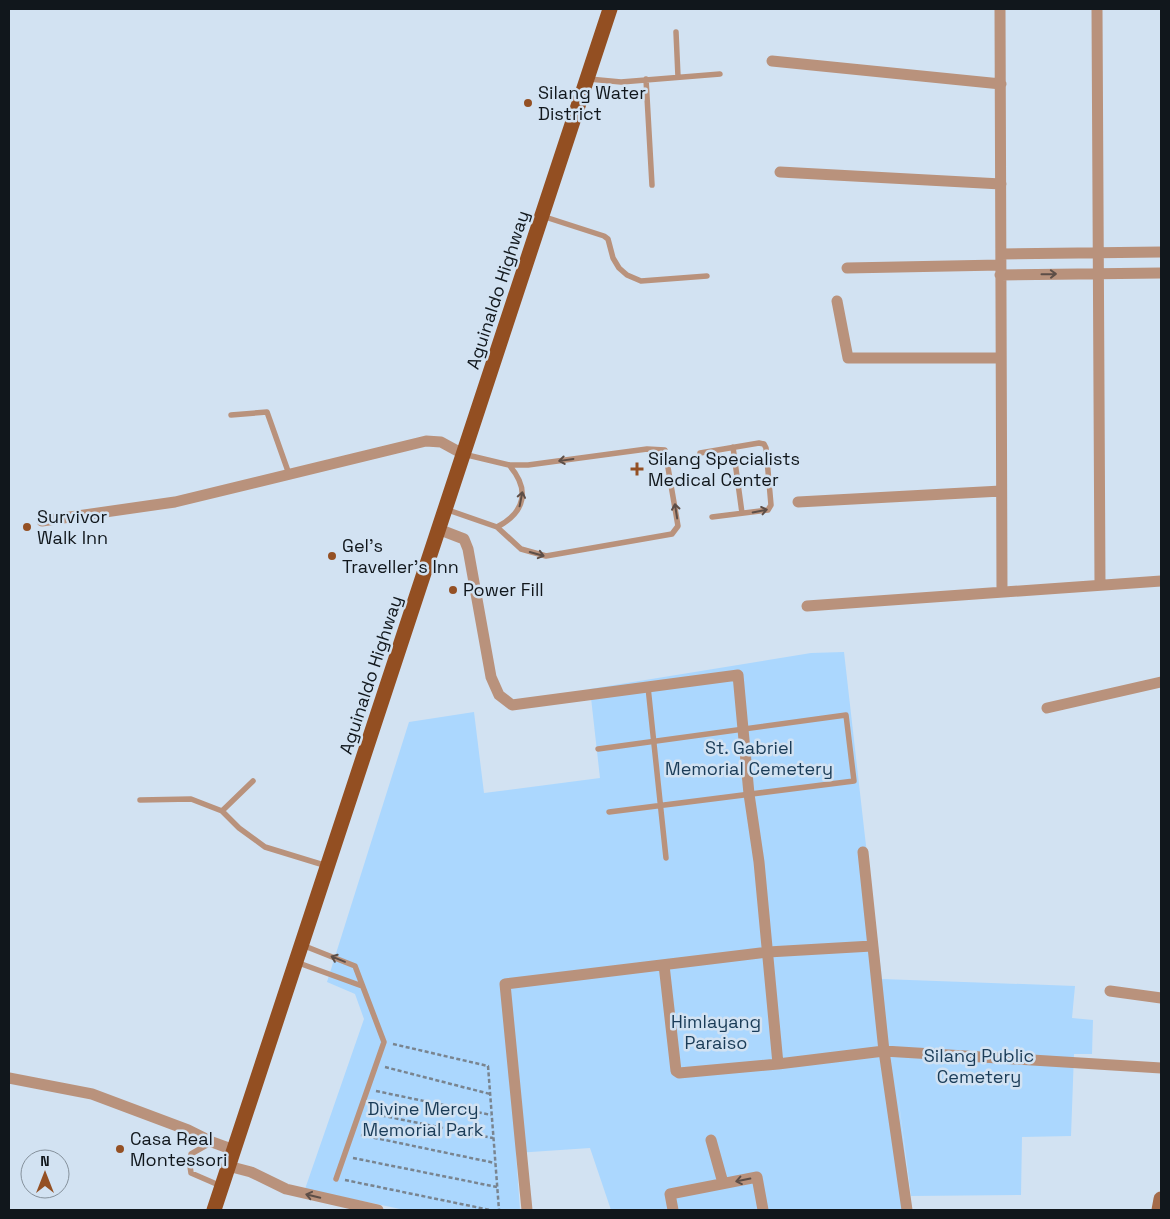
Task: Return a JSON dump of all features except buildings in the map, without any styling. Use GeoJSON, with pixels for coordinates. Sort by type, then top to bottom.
{"type":"FeatureCollection","features":[{"type":"Feature","properties":{"kind":"main road","name":"Aguinaldo Highway"},"geometry":{"type":"LineString","coordinates":[[214,1210],[610,9]]}},
{"type":"Feature","properties":{"kind":"main road"},"geometry":{"type":"LineString","coordinates":[[1159,1210],[1161,1199]]}},
{"type":"Feature","properties":{"kind":"street"},"geometry":{"type":"LineString","coordinates":[[1000,9],[1002,592]]}},
{"type":"Feature","properties":{"kind":"street"},"geometry":{"type":"LineString","coordinates":[[1097,9],[1100,586]]}},
{"type":"Feature","properties":{"kind":"street"},"geometry":{"type":"LineString","coordinates":[[772,61],[1001,84]]}},
{"type":"Feature","properties":{"kind":"street"},"geometry":{"type":"LineString","coordinates":[[780,172],[1001,184]]}},
{"type":"Feature","properties":{"kind":"street"},"geometry":{"type":"LineString","coordinates":[[847,268],[1000,265],[1098,253],[1161,252]]}},
{"type":"Feature","properties":{"kind":"street"},"geometry":{"type":"LineString","coordinates":[[1000,265],[1098,274],[1161,273]]}},
{"type":"Feature","properties":{"kind":"street"},"geometry":{"type":"LineString","coordinates":[[837,301],[848,358],[1001,358]]}},
{"type":"Feature","properties":{"kind":"street"},"geometry":{"type":"LineString","coordinates":[[42,521],[175,502],[426,441],[441,442],[463,454]]}},
{"type":"Feature","properties":{"kind":"street"},"geometry":{"type":"LineString","coordinates":[[798,502],[1002,491]]}},
{"type":"Feature","properties":{"kind":"street"},"geometry":{"type":"LineString","coordinates":[[438,529],[464,539],[468,549],[491,677],[499,695],[512,705],[738,675],[749,794],[760,862],[778,1064]]}},
{"type":"Feature","properties":{"kind":"street"},"geometry":{"type":"LineString","coordinates":[[807,606],[1161,581]]}},
{"type":"Feature","properties":{"kind":"street"},"geometry":{"type":"LineString","coordinates":[[1047,708],[1161,682]]}},
{"type":"Feature","properties":{"kind":"street"},"geometry":{"type":"LineString","coordinates":[[863,852],[884,1051],[907,1210]]}},
{"type":"Feature","properties":{"kind":"street"},"geometry":{"type":"LineString","coordinates":[[527,1210],[505,984],[768,952],[872,946]]}},
{"type":"Feature","properties":{"kind":"street"},"geometry":{"type":"LineString","coordinates":[[664,965],[676,1071],[679,1073],[778,1064],[884,1051],[1161,1068]]}},
{"type":"Feature","properties":{"kind":"street"},"geometry":{"type":"LineString","coordinates":[[1110,991],[1161,998]]}},
{"type":"Feature","properties":{"kind":"street"},"geometry":{"type":"LineString","coordinates":[[9,1078],[92,1094],[188,1130],[234,1150]]}},
{"type":"Feature","properties":{"kind":"street"},"geometry":{"type":"LineString","coordinates":[[711,1140],[723,1184]]}},
{"type":"Feature","properties":{"kind":"street"},"geometry":{"type":"LineString","coordinates":[[228,1166],[250,1172],[286,1189],[378,1210]]}},
{"type":"Feature","properties":{"kind":"street"},"geometry":{"type":"LineString","coordinates":[[673,1210],[670,1194],[757,1177],[763,1210]]}},
{"type":"Feature","properties":{"kind":"lane"},"geometry":{"type":"LineString","coordinates":[[676,32],[678,77]]}},
{"type":"Feature","properties":{"kind":"lane"},"geometry":{"type":"LineString","coordinates":[[587,78],[621,82],[720,74]]}},
{"type":"Feature","properties":{"kind":"lane"},"geometry":{"type":"LineString","coordinates":[[646,79],[652,185]]}},
{"type":"Feature","properties":{"kind":"lane"},"geometry":{"type":"LineString","coordinates":[[542,216],[604,236],[608,239],[613,258],[619,268],[627,275],[641,281],[708,276]]}},
{"type":"Feature","properties":{"kind":"lane"},"geometry":{"type":"LineString","coordinates":[[231,415],[267,412],[289,474]]}},
{"type":"Feature","properties":{"kind":"lane"},"geometry":{"type":"LineString","coordinates":[[700,453],[760,443],[764,444],[768,458],[771,505],[768,510],[712,517]]}},
{"type":"Feature","properties":{"kind":"lane"},"geometry":{"type":"LineString","coordinates":[[733,447],[742,513]]}},
{"type":"Feature","properties":{"kind":"lane"},"geometry":{"type":"LineString","coordinates":[[445,509],[497,527],[521,548],[546,556],[672,534],[678,526],[666,450],[647,449],[528,465],[508,465],[463,454]]}},
{"type":"Feature","properties":{"kind":"lane"},"geometry":{"type":"LineString","coordinates":[[497,527],[509,521],[518,511],[522,499],[522,486],[517,474],[508,465]]}},
{"type":"Feature","properties":{"kind":"lane"},"geometry":{"type":"LineString","coordinates":[[648,687],[666,858]]}},
{"type":"Feature","properties":{"kind":"lane"},"geometry":{"type":"LineString","coordinates":[[598,749],[846,715],[854,781],[609,812]]}},
{"type":"Feature","properties":{"kind":"lane"},"geometry":{"type":"LineString","coordinates":[[222,811],[253,781]]}},
{"type":"Feature","properties":{"kind":"lane"},"geometry":{"type":"LineString","coordinates":[[140,800],[191,799],[222,811],[239,828],[265,847],[327,866]]}},
{"type":"Feature","properties":{"kind":"lane"},"geometry":{"type":"LineString","coordinates":[[301,945],[355,966],[384,1042],[336,1179]]}},
{"type":"Feature","properties":{"kind":"lane"},"geometry":{"type":"LineString","coordinates":[[296,962],[362,986]]}},
{"type":"Feature","properties":{"kind":"lane"},"geometry":{"type":"LineString","coordinates":[[212,1142],[191,1154],[191,1173],[222,1186]]}},
{"type":"Feature","properties":{"kind":"path"},"geometry":{"type":"LineString","coordinates":[[384,1042],[488,1066],[499,1210]]}},
{"type":"Feature","properties":{"kind":"path"},"geometry":{"type":"LineString","coordinates":[[376,1065],[490,1094]]}},
{"type":"Feature","properties":{"kind":"path"},"geometry":{"type":"LineString","coordinates":[[367,1090],[492,1115]]}},
{"type":"Feature","properties":{"kind":"path"},"geometry":{"type":"LineString","coordinates":[[360,1111],[493,1138]]}},
{"type":"Feature","properties":{"kind":"path"},"geometry":{"type":"LineString","coordinates":[[352,1133],[495,1164]]}},
{"type":"Feature","properties":{"kind":"path"},"geometry":{"type":"LineString","coordinates":[[344,1156],[497,1187]]}},
{"type":"Feature","properties":{"kind":"path"},"geometry":{"type":"LineString","coordinates":[[336,1179],[490,1210]]}},
{"type":"Feature","properties":{"kind":"green space"},"geometry":{"type":"Polygon","coordinates":[[[844,652],[882,979],[1075,986],[1072,1018],[1093,1020],[1092,1054],[1074,1054],[1071,1136],[1022,1137],[1021,1195],[911,1196],[895,1072],[912,1210],[611,1210],[590,1148],[516,1153],[520,1210],[405,1210],[305,1189],[364,1019],[355,994],[327,982],[409,722],[474,712],[484,793],[600,778],[590,689],[811,653],[844,652]]]}},
{"type":"Feature","properties":{"kind":"place","name":"Silang Water District"},"geometry":{"type":"Point","coordinates":[528,103]}},
{"type":"Feature","properties":{"kind":"place","name":"Silang Specialists Medical Center"},"geometry":{"type":"Point","coordinates":[637,469]}},
{"type":"Feature","properties":{"kind":"place","name":"Survivor Walk Inn"},"geometry":{"type":"Point","coordinates":[27,527]}},
{"type":"Feature","properties":{"kind":"place","name":"Gel's Traveller's Inn"},"geometry":{"type":"Point","coordinates":[332,556]}},
{"type":"Feature","properties":{"kind":"place","name":"Power Fill"},"geometry":{"type":"Point","coordinates":[453,590]}},
{"type":"Feature","properties":{"kind":"place","name":"Casa Real Montessori"},"geometry":{"type":"Point","coordinates":[120,1149]}},
{"type":"Feature","properties":{"kind":"park label","name":"St. Gabriel Memorial Cemetery"},"geometry":{"type":"Point","coordinates":[749,758]}},
{"type":"Feature","properties":{"kind":"park label","name":"Himlayang Paraiso"},"geometry":{"type":"Point","coordinates":[716,1032]}},
{"type":"Feature","properties":{"kind":"park label","name":"Silang Public Cemetery"},"geometry":{"type":"Point","coordinates":[979,1066]}},
{"type":"Feature","properties":{"kind":"park label","name":"Divine Mercy Memorial Park"},"geometry":{"type":"Point","coordinates":[423,1119]}}]}
